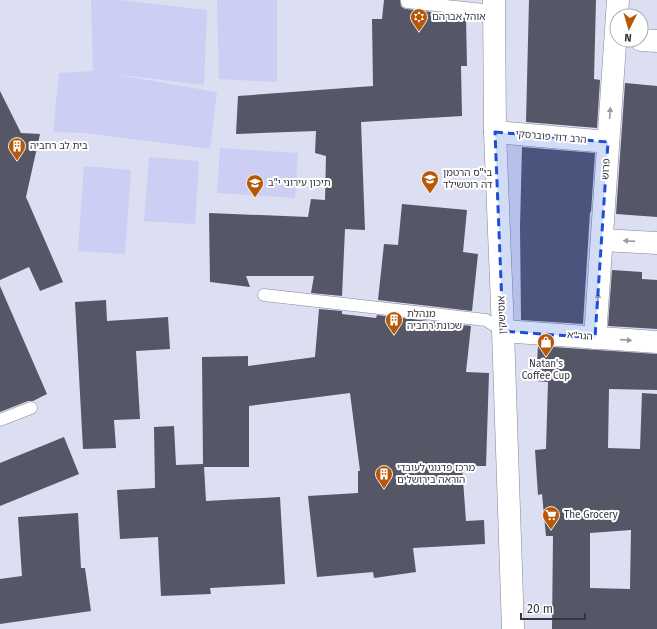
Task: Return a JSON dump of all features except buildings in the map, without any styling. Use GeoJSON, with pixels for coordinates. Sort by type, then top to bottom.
{"type":"FeatureCollection","features":[{"type":"Feature","properties":{"kind":"street","name":"אוסישקין"},"geometry":{"type":"LineString","coordinates":[[494,5],[495,132],[513,629]]}},
{"type":"Feature","properties":{"kind":"street","name":"פרוש"},"geometry":{"type":"LineString","coordinates":[[595,338],[615,48]]}},
{"type":"Feature","properties":{"kind":"street","name":"הרב דוד פוברסקי"},"geometry":{"type":"LineString","coordinates":[[495,132],[608,142]]}},
{"type":"Feature","properties":{"kind":"street"},"geometry":{"type":"LineString","coordinates":[[602,240],[657,243]]}},
{"type":"Feature","properties":{"kind":"street","name":"הגר\"א"},"geometry":{"type":"LineString","coordinates":[[503,331],[657,342]]}},
{"type":"Feature","properties":{"kind":"lane"},"geometry":{"type":"LineString","coordinates":[[407,0],[407,2],[494,5]]}},
{"type":"Feature","properties":{"kind":"lane"},"geometry":{"type":"LineString","coordinates":[[264,295],[486,320],[503,331]]}},
{"type":"Feature","properties":{"kind":"lane"},"geometry":{"type":"LineString","coordinates":[[0,420],[31,408]]}},
{"type":"Feature","properties":{"kind":"highlighted area"},"geometry":{"type":"Polygon","coordinates":[[[495,132],[608,142],[595,338],[503,331],[495,132]]]}},
{"type":"Feature","properties":{"kind":"shaded area"},"geometry":{"type":"Polygon","coordinates":[[[91,0],[120,0],[207,10],[204,85],[107,73],[217,92],[210,149],[84,133],[53,132],[59,73],[93,71],[91,0]]]}},
{"type":"Feature","properties":{"kind":"shaded area"},"geometry":{"type":"Polygon","coordinates":[[[217,0],[277,0],[277,82],[219,79],[217,0]]]}},
{"type":"Feature","properties":{"kind":"shaded area"},"geometry":{"type":"Polygon","coordinates":[[[220,148],[298,153],[295,198],[217,193],[220,148]]]}},
{"type":"Feature","properties":{"kind":"shaded area"},"geometry":{"type":"Polygon","coordinates":[[[149,157],[199,161],[195,224],[144,221],[149,157]]]}},
{"type":"Feature","properties":{"kind":"shaded area"},"geometry":{"type":"Polygon","coordinates":[[[84,166],[131,170],[125,254],[78,251],[84,166]]]}},
{"type":"Feature","properties":{"kind":"place","name":"אוהל אברהם"},"geometry":{"type":"Point","coordinates":[419,32]}},
{"type":"Feature","properties":{"kind":"place","name":"בית לב רחביה"},"geometry":{"type":"Point","coordinates":[17,161]}},
{"type":"Feature","properties":{"kind":"place","name":"בי\"ס הרטמן דה רוטשילד"},"geometry":{"type":"Point","coordinates":[430,194]}},
{"type":"Feature","properties":{"kind":"place","name":"תיכון עירוני י\"ב"},"geometry":{"type":"Point","coordinates":[255,198]}},
{"type":"Feature","properties":{"kind":"place","name":"מנהלת שכונת רחביה"},"geometry":{"type":"Point","coordinates":[394,335]}},
{"type":"Feature","properties":{"kind":"place","name":"Natan's Coffee Cup"},"geometry":{"type":"Point","coordinates":[546,357]}},
{"type":"Feature","properties":{"kind":"place","name":"מרכז פדגוגי לעובדי הוראה בירושלים"},"geometry":{"type":"Point","coordinates":[384,489]}},
{"type":"Feature","properties":{"kind":"place","name":"The Grocery"},"geometry":{"type":"Point","coordinates":[551,530]}}]}
